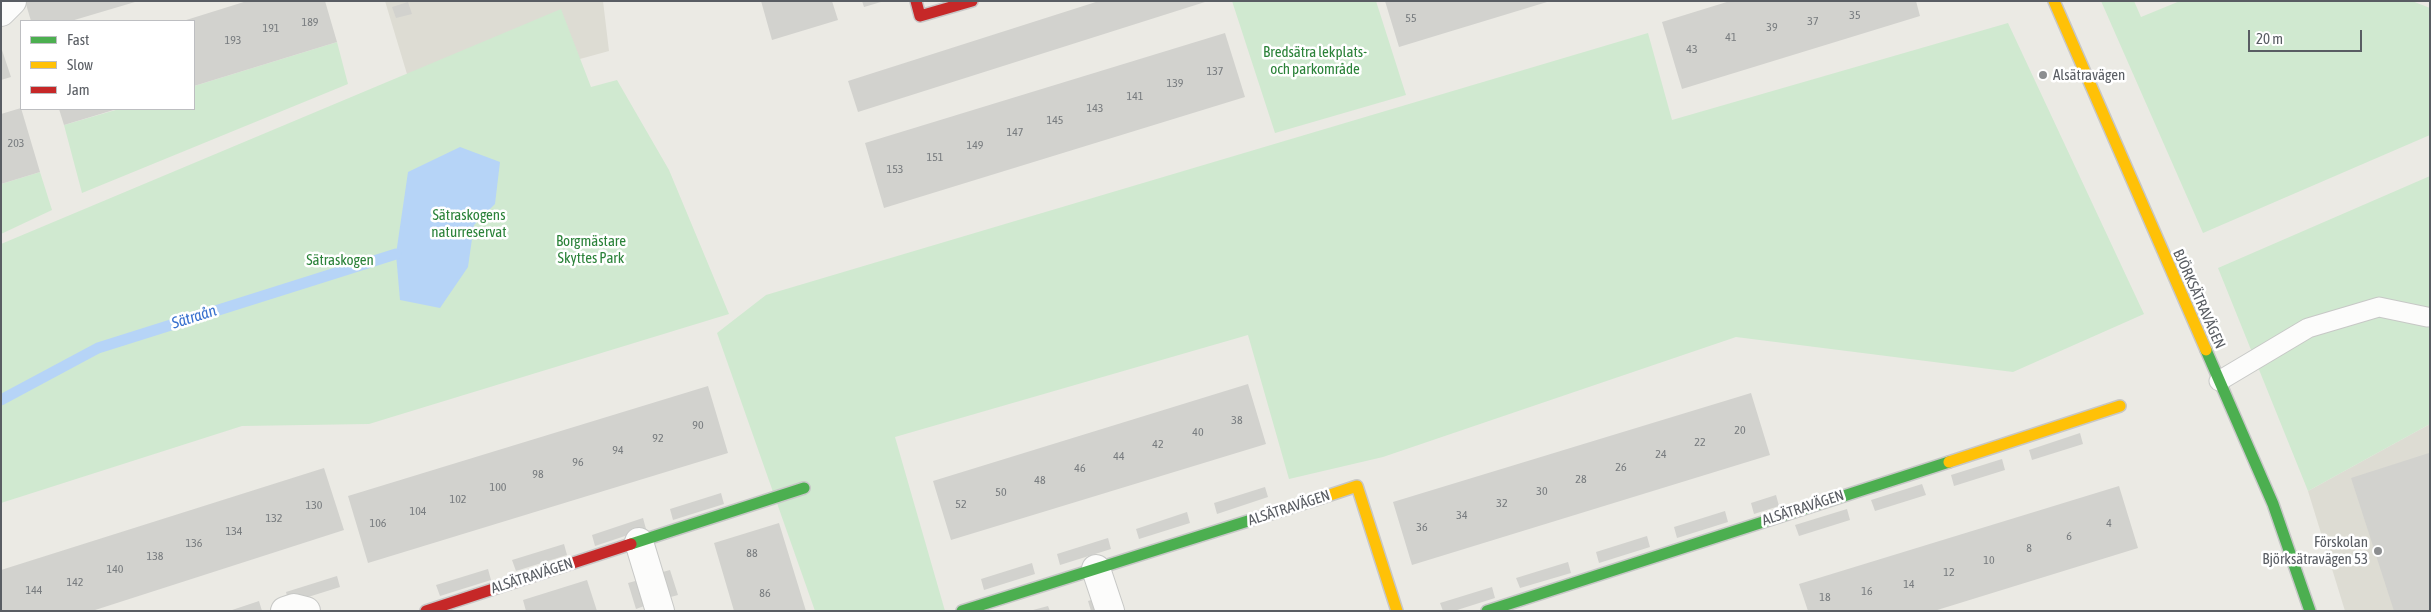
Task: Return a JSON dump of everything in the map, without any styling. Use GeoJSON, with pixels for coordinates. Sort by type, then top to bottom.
{"type":"FeatureCollection","features":[{"type":"Feature","properties":{"kind":"street"},"geometry":{"type":"LineString","coordinates":[[1,12],[12,1]]}},
{"type":"Feature","properties":{"kind":"street"},"geometry":{"type":"LineString","coordinates":[[916,1],[920,16],[972,1]]}},
{"type":"Feature","properties":{"kind":"street","name":"BJÖRKSÄTRAVÄGEN"},"geometry":{"type":"LineString","coordinates":[[2054,1],[2272,504],[2310,611]]}},
{"type":"Feature","properties":{"kind":"street","name":"ALSÄTRAVÄGEN"},"geometry":{"type":"LineString","coordinates":[[1486,611],[2120,406]]}},
{"type":"Feature","properties":{"kind":"street","name":"ALSÄTRAVÄGEN"},"geometry":{"type":"LineString","coordinates":[[962,611],[1357,486],[1397,611]]}},
{"type":"Feature","properties":{"kind":"street","name":"ALSÄTRAVÄGEN"},"geometry":{"type":"LineString","coordinates":[[426,611],[804,488]]}},
{"type":"Feature","properties":{"kind":"street"},"geometry":{"type":"LineString","coordinates":[[639,542],[660,611]]}},
{"type":"Feature","properties":{"kind":"street"},"geometry":{"type":"LineString","coordinates":[[1096,569],[1110,611]]}},
{"type":"Feature","properties":{"kind":"street"},"geometry":{"type":"LineString","coordinates":[[285,611],[294,608],[306,611]]}},
{"type":"Feature","properties":{"kind":"lane"},"geometry":{"type":"LineString","coordinates":[[2219,381],[2308,328],[2379,307],[2427,317]]}},
{"type":"Feature","properties":{"kind":"shaded area"},"geometry":{"type":"Polygon","coordinates":[[[385,1],[603,1],[609,51],[416,104],[385,1]]]}},
{"type":"Feature","properties":{"kind":"shaded area","name":"Förskolan Björksätravägen 53"},"geometry":{"type":"Polygon","coordinates":[[[2430,424],[2430,611],[2345,611],[2308,491],[2430,424]]]}},
{"type":"Feature","properties":{"kind":"green space","name":"Bredsätra lekplats- och parkområde"},"geometry":{"type":"Polygon","coordinates":[[[1232,1],[1376,1],[1406,95],[1275,133],[1232,1]]]}},
{"type":"Feature","properties":{"kind":"green space"},"geometry":{"type":"Polygon","coordinates":[[[2101,1],[2134,1],[2141,17],[2180,1],[2412,1],[2430,8],[2430,135],[2203,233],[2101,1]]]}},
{"type":"Feature","properties":{"kind":"green space","name":"Sätraskogens naturreservat"},"geometry":{"type":"Polygon","coordinates":[[[561,9],[591,87],[617,80],[669,170],[729,314],[369,424],[242,426],[1,503],[1,244],[561,9]]]}},
{"type":"Feature","properties":{"kind":"green space"},"geometry":{"type":"Polygon","coordinates":[[[2008,23],[2144,314],[2013,372],[1736,337],[1383,457],[1289,479],[1248,335],[895,437],[945,611],[815,611],[717,333],[766,295],[1648,33],[1672,120],[2008,23]]]}},
{"type":"Feature","properties":{"kind":"green space"},"geometry":{"type":"Polygon","coordinates":[[[337,42],[348,84],[82,193],[64,125],[116,110],[195,110],[195,86],[337,42]]]}},
{"type":"Feature","properties":{"kind":"green space"},"geometry":{"type":"Polygon","coordinates":[[[40,172],[52,210],[1,234],[1,184],[40,172]]]}},
{"type":"Feature","properties":{"kind":"green space"},"geometry":{"type":"Polygon","coordinates":[[[2430,176],[2430,424],[2308,491],[2218,268],[2430,176]]]}},
{"type":"Feature","properties":{"kind":"water"},"geometry":{"type":"Polygon","coordinates":[[[460,147],[500,162],[495,204],[474,225],[468,267],[440,308],[400,300],[396,254],[408,172],[460,147]]]}},
{"type":"Feature","properties":{"kind":"building"},"geometry":{"type":"Polygon","coordinates":[[[25,1],[135,1],[74,20],[31,20],[25,1]]]}},
{"type":"Feature","properties":{"kind":"building"},"geometry":{"type":"Polygon","coordinates":[[[247,1],[325,1],[337,42],[195,86],[195,20],[186,20],[247,1]]]}},
{"type":"Feature","properties":{"kind":"building"},"geometry":{"type":"Polygon","coordinates":[[[761,1],[832,1],[838,20],[772,40],[761,1]]]}},
{"type":"Feature","properties":{"kind":"building"},"geometry":{"type":"Polygon","coordinates":[[[862,1],[881,1],[881,2],[864,7],[862,1]]]}},
{"type":"Feature","properties":{"kind":"building"},"geometry":{"type":"Polygon","coordinates":[[[1099,1],[1205,2],[858,112],[848,81],[1099,1]]]}},
{"type":"Feature","properties":{"kind":"building"},"geometry":{"type":"Polygon","coordinates":[[[1385,1],[1547,1],[1547,2],[1399,47],[1385,1]]]}},
{"type":"Feature","properties":{"kind":"building"},"geometry":{"type":"Polygon","coordinates":[[[1730,1],[1916,1],[1920,16],[1682,89],[1662,22],[1730,1]]]}},
{"type":"Feature","properties":{"kind":"building"},"geometry":{"type":"Polygon","coordinates":[[[408,2],[412,14],[396,18],[392,7],[408,2]]]}},
{"type":"Feature","properties":{"kind":"building"},"geometry":{"type":"Polygon","coordinates":[[[1225,33],[1245,97],[884,208],[865,143],[1225,33]]]}},
{"type":"Feature","properties":{"kind":"building"},"geometry":{"type":"Polygon","coordinates":[[[1,47],[11,77],[1,80],[1,47]]]}},
{"type":"Feature","properties":{"kind":"building"},"geometry":{"type":"Polygon","coordinates":[[[20,108],[22,110],[40,172],[1,184],[1,114],[20,108]]]}},
{"type":"Feature","properties":{"kind":"building"},"geometry":{"type":"Polygon","coordinates":[[[59,110],[114,110],[64,125],[59,110]]]}},
{"type":"Feature","properties":{"kind":"building"},"geometry":{"type":"Polygon","coordinates":[[[1248,384],[1266,444],[951,540],[933,481],[1248,384]]]}},
{"type":"Feature","properties":{"kind":"building"},"geometry":{"type":"Polygon","coordinates":[[[708,386],[728,453],[368,563],[348,496],[708,386]]]}},
{"type":"Feature","properties":{"kind":"building"},"geometry":{"type":"Polygon","coordinates":[[[1751,393],[1770,455],[1412,565],[1393,502],[1751,393]]]}},
{"type":"Feature","properties":{"kind":"building"},"geometry":{"type":"Polygon","coordinates":[[[2080,433],[2083,444],[2032,460],[2029,450],[2080,433]]]}},
{"type":"Feature","properties":{"kind":"building"},"geometry":{"type":"Polygon","coordinates":[[[2429,453],[2430,611],[2394,611],[2351,478],[2429,453]]]}},
{"type":"Feature","properties":{"kind":"building"},"geometry":{"type":"Polygon","coordinates":[[[2002,459],[2005,470],[1954,486],[1951,475],[2002,459]]]}},
{"type":"Feature","properties":{"kind":"building"},"geometry":{"type":"Polygon","coordinates":[[[324,468],[344,530],[92,611],[1,611],[1,570],[324,468]]]}},
{"type":"Feature","properties":{"kind":"building"},"geometry":{"type":"Polygon","coordinates":[[[1922,484],[1926,495],[1875,511],[1871,500],[1922,484]]]}},
{"type":"Feature","properties":{"kind":"building"},"geometry":{"type":"Polygon","coordinates":[[[2119,486],[2138,548],[1934,611],[1808,611],[1799,584],[2119,486]]]}},
{"type":"Feature","properties":{"kind":"building"},"geometry":{"type":"Polygon","coordinates":[[[1265,487],[1268,497],[1217,514],[1214,503],[1265,487]]]}},
{"type":"Feature","properties":{"kind":"building"},"geometry":{"type":"Polygon","coordinates":[[[721,493],[724,504],[673,520],[670,509],[721,493]]]}},
{"type":"Feature","properties":{"kind":"building"},"geometry":{"type":"Polygon","coordinates":[[[1776,495],[1779,506],[1754,514],[1751,503],[1776,495]]]}},
{"type":"Feature","properties":{"kind":"building"},"geometry":{"type":"Polygon","coordinates":[[[1847,509],[1850,520],[1799,536],[1795,525],[1847,509]]]}},
{"type":"Feature","properties":{"kind":"building"},"geometry":{"type":"Polygon","coordinates":[[[1725,511],[1728,522],[1677,538],[1674,527],[1725,511]]]}},
{"type":"Feature","properties":{"kind":"building"},"geometry":{"type":"Polygon","coordinates":[[[1187,512],[1190,523],[1139,539],[1136,529],[1187,512]]]}},
{"type":"Feature","properties":{"kind":"building"},"geometry":{"type":"Polygon","coordinates":[[[643,518],[646,529],[595,546],[592,535],[643,518]]]}},
{"type":"Feature","properties":{"kind":"building"},"geometry":{"type":"Polygon","coordinates":[[[779,523],[806,611],[734,611],[714,543],[779,523]]]}},
{"type":"Feature","properties":{"kind":"building"},"geometry":{"type":"Polygon","coordinates":[[[1647,536],[1650,547],[1599,563],[1596,552],[1647,536]]]}},
{"type":"Feature","properties":{"kind":"building"},"geometry":{"type":"Polygon","coordinates":[[[1108,538],[1111,549],[1060,565],[1057,554],[1108,538]]]}},
{"type":"Feature","properties":{"kind":"building"},"geometry":{"type":"Polygon","coordinates":[[[564,544],[567,555],[516,571],[512,560],[564,544]]]}},
{"type":"Feature","properties":{"kind":"building"},"geometry":{"type":"Polygon","coordinates":[[[1568,562],[1571,573],[1520,588],[1516,578],[1568,562]]]}},
{"type":"Feature","properties":{"kind":"building"},"geometry":{"type":"Polygon","coordinates":[[[1032,563],[1035,574],[984,590],[981,579],[1032,563]]]}},
{"type":"Feature","properties":{"kind":"building"},"geometry":{"type":"Polygon","coordinates":[[[488,569],[491,580],[440,596],[436,585],[488,569]]]}},
{"type":"Feature","properties":{"kind":"building"},"geometry":{"type":"Polygon","coordinates":[[[670,570],[678,595],[667,598],[659,573],[670,570]]]}},
{"type":"Feature","properties":{"kind":"building"},"geometry":{"type":"Polygon","coordinates":[[[337,576],[340,587],[289,603],[286,592],[337,576]]]}},
{"type":"Feature","properties":{"kind":"building"},"geometry":{"type":"Polygon","coordinates":[[[587,580],[597,611],[526,611],[523,600],[587,580]]]}},
{"type":"Feature","properties":{"kind":"building"},"geometry":{"type":"Polygon","coordinates":[[[639,580],[647,605],[636,609],[628,583],[639,580]]]}},
{"type":"Feature","properties":{"kind":"building"},"geometry":{"type":"Polygon","coordinates":[[[1492,587],[1495,598],[1454,611],[1443,611],[1440,603],[1492,587]]]}},
{"type":"Feature","properties":{"kind":"building"},"geometry":{"type":"Polygon","coordinates":[[[1098,598],[1103,611],[1091,611],[1088,601],[1098,598]]]}},
{"type":"Feature","properties":{"kind":"building"},"geometry":{"type":"Polygon","coordinates":[[[259,601],[262,611],[232,611],[232,610],[259,601]]]}},
{"type":"Feature","properties":{"kind":"building"},"geometry":{"type":"Polygon","coordinates":[[[1048,606],[1050,611],[1033,611],[1033,610],[1048,606]]]}},
{"type":"Feature","properties":{"kind":"waterway","name":"Sätraån"},"geometry":{"type":"LineString","coordinates":[[1,400],[98,348],[396,254]]}},
{"type":"Feature","properties":{"kind":"traffic: fast"},"geometry":{"type":"LineString","coordinates":[[2206,350],[2273,504],[2310,611]]}},
{"type":"Feature","properties":{"kind":"traffic: fast"},"geometry":{"type":"LineString","coordinates":[[1487,611],[1949,462]]}},
{"type":"Feature","properties":{"kind":"traffic: fast"},"geometry":{"type":"LineString","coordinates":[[631,544],[804,488]]}},
{"type":"Feature","properties":{"kind":"traffic: fast"},"geometry":{"type":"LineString","coordinates":[[962,611],[1321,498]]}},
{"type":"Feature","properties":{"kind":"traffic: slow"},"geometry":{"type":"LineString","coordinates":[[2054,1],[2206,350]]}},
{"type":"Feature","properties":{"kind":"traffic: slow"},"geometry":{"type":"LineString","coordinates":[[1949,462],[2120,406]]}},
{"type":"Feature","properties":{"kind":"traffic: slow"},"geometry":{"type":"LineString","coordinates":[[1321,498],[1357,486],[1397,611]]}},
{"type":"Feature","properties":{"kind":"traffic: jam"},"geometry":{"type":"LineString","coordinates":[[916,1],[920,16],[972,1]]}},
{"type":"Feature","properties":{"kind":"traffic: jam"},"geometry":{"type":"LineString","coordinates":[[426,611],[631,544]]}},
{"type":"Feature","properties":{"kind":"place","name":"Alsätravägen"},"geometry":{"type":"Point","coordinates":[2043,75]}},
{"type":"Feature","properties":{"kind":"place","name":"Förskolan Björksätravägen 53"},"geometry":{"type":"Point","coordinates":[2378,551]}},
{"type":"Feature","properties":{"kind":"park label","name":"Borgmästare Skyttes Park"},"geometry":{"type":"Point","coordinates":[591,250]}},
{"type":"Feature","properties":{"kind":"park label","name":"Sätraskogen"},"geometry":{"type":"Point","coordinates":[340,260]}}]}
